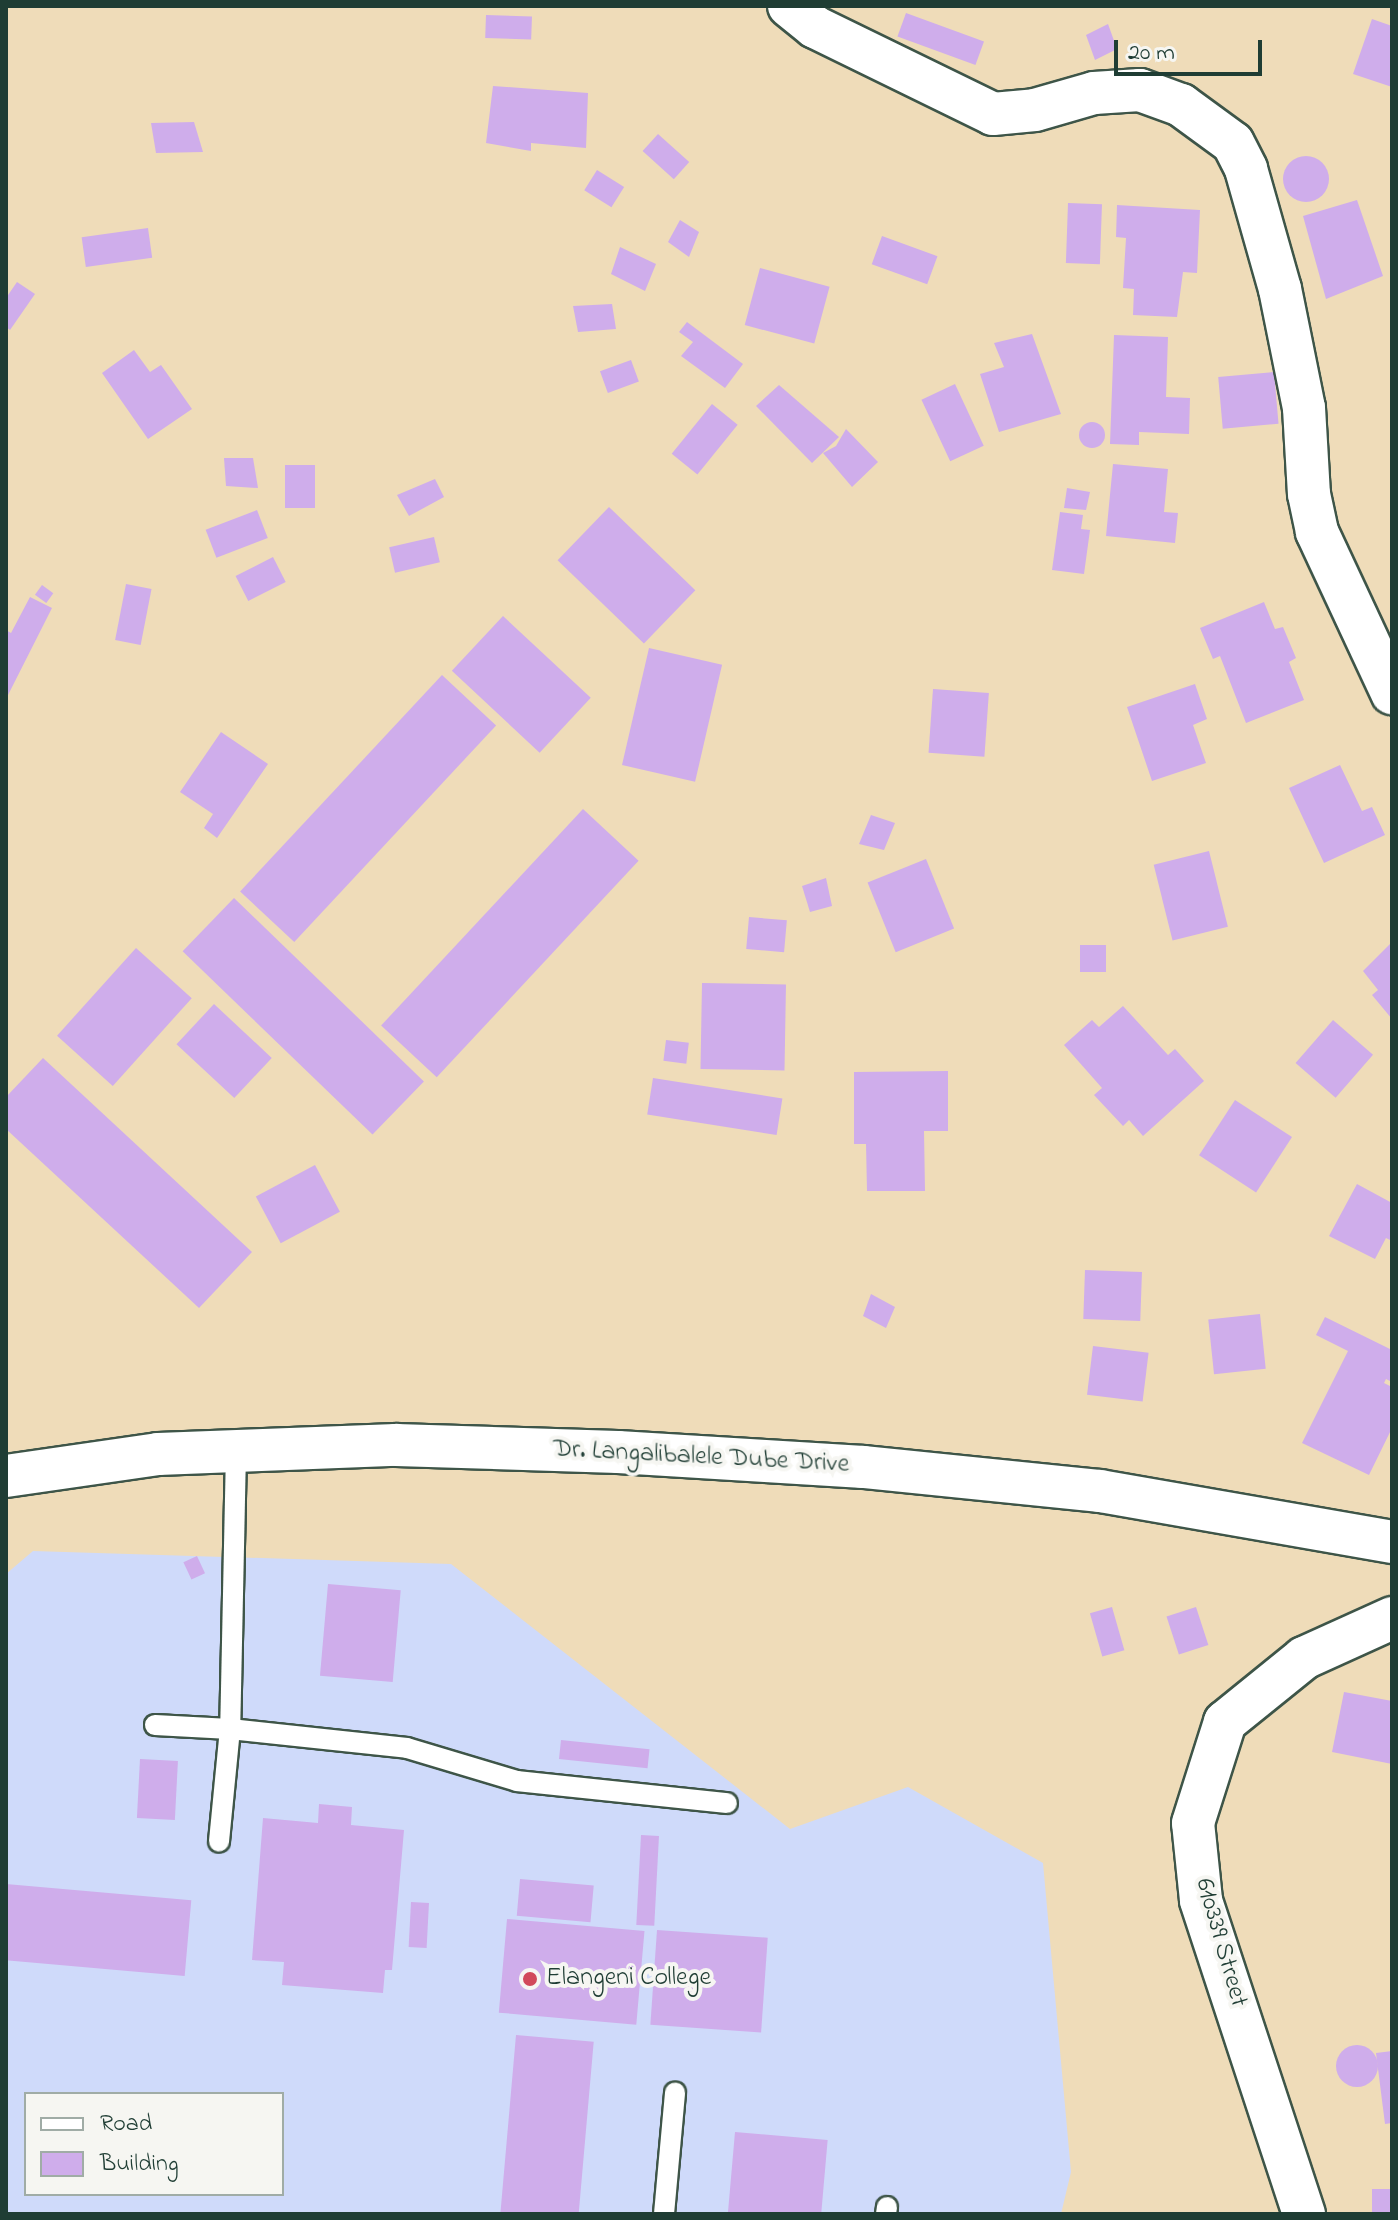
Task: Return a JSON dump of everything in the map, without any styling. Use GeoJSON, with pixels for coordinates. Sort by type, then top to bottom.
{"type":"FeatureCollection","features":[{"type":"Feature","properties":{"kind":"street"},"geometry":{"type":"LineString","coordinates":[[789,6],[815,27],[993,114],[1035,110],[1094,93],[1140,90],[1181,105],[1233,143],[1246,169],[1280,289],[1304,408],[1309,494],[1317,532],[1392,693]]}},
{"type":"Feature","properties":{"kind":"street","name":"Dr. Langalibalele Dube Drive"},"geometry":{"type":"LineString","coordinates":[[6,1476],[158,1454],[396,1445],[864,1467],[1100,1491],[1392,1542]]}},
{"type":"Feature","properties":{"kind":"street","name":"610339 Street"},"geometry":{"type":"LineString","coordinates":[[1304,2214],[1201,1900],[1193,1823],[1225,1722],[1304,1658],[1392,1618]]}},
{"type":"Feature","properties":{"kind":"lane"},"geometry":{"type":"LineString","coordinates":[[219,1841],[230,1729],[236,1451]]}},
{"type":"Feature","properties":{"kind":"lane"},"geometry":{"type":"LineString","coordinates":[[155,1725],[230,1729],[407,1748],[517,1781],[727,1803]]}},
{"type":"Feature","properties":{"kind":"lane"},"geometry":{"type":"LineString","coordinates":[[664,2214],[675,2092]]}},
{"type":"Feature","properties":{"kind":"shaded area","name":"Elangeni College"},"geometry":{"type":"Polygon","coordinates":[[[33,1551],[451,1564],[790,1829],[908,1787],[1043,1863],[1071,2172],[1061,2214],[6,2214],[6,1574],[33,1551]]]}},
{"type":"Feature","properties":{"kind":"building"},"geometry":{"type":"Polygon","coordinates":[[[906,13],[984,41],[975,65],[897,36],[906,13]]]}},
{"type":"Feature","properties":{"kind":"building"},"geometry":{"type":"Polygon","coordinates":[[[486,15],[532,17],[531,40],[485,38],[486,15]]]}},
{"type":"Feature","properties":{"kind":"building"},"geometry":{"type":"Polygon","coordinates":[[[1372,19],[1392,26],[1392,87],[1353,74],[1372,19]]]}},
{"type":"Feature","properties":{"kind":"building"},"geometry":{"type":"Polygon","coordinates":[[[1108,24],[1117,49],[1095,60],[1086,35],[1108,24]]]}},
{"type":"Feature","properties":{"kind":"building"},"geometry":{"type":"Polygon","coordinates":[[[493,86],[588,93],[586,148],[531,143],[531,151],[486,143],[493,86]]]}},
{"type":"Feature","properties":{"kind":"building"},"geometry":{"type":"Polygon","coordinates":[[[194,122],[203,152],[156,153],[151,123],[194,122]]]}},
{"type":"Feature","properties":{"kind":"building"},"geometry":{"type":"Polygon","coordinates":[[[658,134],[689,162],[674,179],[643,151],[658,134]]]}},
{"type":"Feature","properties":{"kind":"building"},"geometry":{"type":"Polygon","coordinates":[[[1306,156],[1323,162],[1329,179],[1323,196],[1306,202],[1289,196],[1283,179],[1289,162],[1306,156]]]}},
{"type":"Feature","properties":{"kind":"building"},"geometry":{"type":"Polygon","coordinates":[[[597,170],[624,187],[611,207],[584,190],[597,170]]]}},
{"type":"Feature","properties":{"kind":"building"},"geometry":{"type":"Polygon","coordinates":[[[1357,200],[1383,276],[1326,299],[1303,216],[1357,200]]]}},
{"type":"Feature","properties":{"kind":"building"},"geometry":{"type":"Polygon","coordinates":[[[1068,203],[1102,204],[1100,264],[1066,263],[1068,203]]]}},
{"type":"Feature","properties":{"kind":"building"},"geometry":{"type":"Polygon","coordinates":[[[1117,205],[1200,210],[1197,273],[1183,272],[1177,317],[1133,315],[1134,289],[1123,288],[1126,238],[1116,237],[1117,205]]]}},
{"type":"Feature","properties":{"kind":"building"},"geometry":{"type":"Polygon","coordinates":[[[680,220],[699,232],[689,257],[668,242],[680,220]]]}},
{"type":"Feature","properties":{"kind":"building"},"geometry":{"type":"Polygon","coordinates":[[[148,228],[152,258],[86,267],[82,237],[148,228]]]}},
{"type":"Feature","properties":{"kind":"building"},"geometry":{"type":"Polygon","coordinates":[[[882,236],[937,256],[927,284],[872,264],[882,236]]]}},
{"type":"Feature","properties":{"kind":"building"},"geometry":{"type":"Polygon","coordinates":[[[620,247],[656,264],[645,291],[611,274],[620,247]]]}},
{"type":"Feature","properties":{"kind":"building"},"geometry":{"type":"Polygon","coordinates":[[[760,268],[830,287],[814,344],[745,325],[760,268]]]}},
{"type":"Feature","properties":{"kind":"building"},"geometry":{"type":"Polygon","coordinates":[[[17,282],[35,294],[10,330],[6,327],[6,298],[17,282]]]}},
{"type":"Feature","properties":{"kind":"building"},"geometry":{"type":"Polygon","coordinates":[[[612,304],[616,329],[578,332],[573,306],[612,304]]]}},
{"type":"Feature","properties":{"kind":"building"},"geometry":{"type":"Polygon","coordinates":[[[687,322],[743,364],[725,388],[681,356],[693,342],[679,332],[687,322]]]}},
{"type":"Feature","properties":{"kind":"building"},"geometry":{"type":"Polygon","coordinates":[[[1032,334],[1061,414],[999,432],[980,374],[1004,367],[994,343],[1032,334]]]}},
{"type":"Feature","properties":{"kind":"building"},"geometry":{"type":"Polygon","coordinates":[[[1114,335],[1168,337],[1166,397],[1190,398],[1189,434],[1139,432],[1139,445],[1110,444],[1114,335]]]}},
{"type":"Feature","properties":{"kind":"building"},"geometry":{"type":"Polygon","coordinates":[[[134,350],[150,372],[161,365],[192,409],[148,439],[102,373],[134,350]]]}},
{"type":"Feature","properties":{"kind":"building"},"geometry":{"type":"Polygon","coordinates":[[[631,360],[639,382],[608,393],[600,371],[631,360]]]}},
{"type":"Feature","properties":{"kind":"building"},"geometry":{"type":"Polygon","coordinates":[[[1274,372],[1279,424],[1223,429],[1218,377],[1274,372]]]}},
{"type":"Feature","properties":{"kind":"building"},"geometry":{"type":"Polygon","coordinates":[[[955,384],[984,446],[950,461],[921,400],[955,384]]]}},
{"type":"Feature","properties":{"kind":"building"},"geometry":{"type":"Polygon","coordinates":[[[779,385],[839,437],[812,463],[756,406],[779,385]]]}},
{"type":"Feature","properties":{"kind":"building"},"geometry":{"type":"Polygon","coordinates":[[[712,404],[738,425],[697,475],[672,454],[712,404]]]}},
{"type":"Feature","properties":{"kind":"building"},"geometry":{"type":"Polygon","coordinates":[[[1092,422],[1101,426],[1105,435],[1101,444],[1092,448],[1083,444],[1079,435],[1083,426],[1092,422]]]}},
{"type":"Feature","properties":{"kind":"building"},"geometry":{"type":"Polygon","coordinates":[[[846,429],[878,462],[852,487],[823,453],[836,446],[846,429]]]}},
{"type":"Feature","properties":{"kind":"building"},"geometry":{"type":"Polygon","coordinates":[[[224,458],[253,458],[258,488],[226,486],[224,458]]]}},
{"type":"Feature","properties":{"kind":"building"},"geometry":{"type":"Polygon","coordinates":[[[1113,464],[1168,469],[1164,512],[1178,513],[1175,543],[1106,536],[1113,464]]]}},
{"type":"Feature","properties":{"kind":"building"},"geometry":{"type":"Polygon","coordinates":[[[285,465],[315,465],[315,508],[285,508],[285,465]]]}},
{"type":"Feature","properties":{"kind":"building"},"geometry":{"type":"Polygon","coordinates":[[[435,479],[444,497],[409,516],[397,495],[435,479]]]}},
{"type":"Feature","properties":{"kind":"building"},"geometry":{"type":"Polygon","coordinates":[[[1067,488],[1090,492],[1086,510],[1064,508],[1067,488]]]}},
{"type":"Feature","properties":{"kind":"building"},"geometry":{"type":"Polygon","coordinates":[[[609,507],[695,590],[644,644],[558,560],[609,507]]]}},
{"type":"Feature","properties":{"kind":"building"},"geometry":{"type":"Polygon","coordinates":[[[257,510],[268,538],[216,558],[206,530],[257,510]]]}},
{"type":"Feature","properties":{"kind":"building"},"geometry":{"type":"Polygon","coordinates":[[[1060,512],[1083,515],[1081,529],[1090,530],[1084,574],[1052,570],[1060,512]]]}},
{"type":"Feature","properties":{"kind":"building"},"geometry":{"type":"Polygon","coordinates":[[[434,537],[440,562],[395,573],[389,547],[434,537]]]}},
{"type":"Feature","properties":{"kind":"building"},"geometry":{"type":"Polygon","coordinates":[[[273,557],[286,582],[248,601],[236,576],[273,557]]]}},
{"type":"Feature","properties":{"kind":"building"},"geometry":{"type":"Polygon","coordinates":[[[126,584],[152,589],[141,645],[115,640],[126,584]]]}},
{"type":"Feature","properties":{"kind":"building"},"geometry":{"type":"Polygon","coordinates":[[[42,585],[53,593],[46,603],[35,595],[42,585]]]}},
{"type":"Feature","properties":{"kind":"building"},"geometry":{"type":"Polygon","coordinates":[[[30,597],[52,608],[6,699],[6,630],[11,633],[30,597]]]}},
{"type":"Feature","properties":{"kind":"building"},"geometry":{"type":"Polygon","coordinates":[[[1264,602],[1275,629],[1283,627],[1296,658],[1289,662],[1304,700],[1246,723],[1220,656],[1213,659],[1200,628],[1264,602]]]}},
{"type":"Feature","properties":{"kind":"building"},"geometry":{"type":"Polygon","coordinates":[[[503,616],[591,698],[540,753],[452,671],[503,616]]]}},
{"type":"Feature","properties":{"kind":"building"},"geometry":{"type":"Polygon","coordinates":[[[649,648],[722,665],[695,782],[622,765],[649,648]]]}},
{"type":"Feature","properties":{"kind":"building"},"geometry":{"type":"Polygon","coordinates":[[[442,675],[496,725],[294,942],[240,891],[442,675]]]}},
{"type":"Feature","properties":{"kind":"building"},"geometry":{"type":"Polygon","coordinates":[[[1195,684],[1207,719],[1193,725],[1206,763],[1152,781],[1127,707],[1195,684]]]}},
{"type":"Feature","properties":{"kind":"building"},"geometry":{"type":"Polygon","coordinates":[[[933,689],[989,693],[984,757],[929,753],[933,689]]]}},
{"type":"Feature","properties":{"kind":"building"},"geometry":{"type":"Polygon","coordinates":[[[221,732],[268,764],[217,838],[204,828],[213,814],[180,792],[221,732]]]}},
{"type":"Feature","properties":{"kind":"building"},"geometry":{"type":"Polygon","coordinates":[[[1340,765],[1362,811],[1372,807],[1385,835],[1324,863],[1289,788],[1340,765]]]}},
{"type":"Feature","properties":{"kind":"building"},"geometry":{"type":"Polygon","coordinates":[[[583,809],[639,861],[437,1077],[381,1025],[583,809]]]}},
{"type":"Feature","properties":{"kind":"building"},"geometry":{"type":"Polygon","coordinates":[[[871,815],[895,823],[884,850],[859,844],[871,815]]]}},
{"type":"Feature","properties":{"kind":"building"},"geometry":{"type":"Polygon","coordinates":[[[1209,851],[1228,927],[1173,940],[1154,865],[1209,851]]]}},
{"type":"Feature","properties":{"kind":"building"},"geometry":{"type":"Polygon","coordinates":[[[926,859],[954,929],[896,952],[868,883],[926,859]]]}},
{"type":"Feature","properties":{"kind":"building"},"geometry":{"type":"Polygon","coordinates":[[[826,878],[832,906],[810,912],[802,886],[826,878]]]}},
{"type":"Feature","properties":{"kind":"building"},"geometry":{"type":"Polygon","coordinates":[[[234,898],[424,1081],[373,1135],[183,951],[234,898]]]}},
{"type":"Feature","properties":{"kind":"building"},"geometry":{"type":"Polygon","coordinates":[[[749,917],[787,920],[784,952],[746,949],[749,917]]]}},
{"type":"Feature","properties":{"kind":"building"},"geometry":{"type":"Polygon","coordinates":[[[1392,942],[1392,1019],[1372,995],[1378,990],[1363,971],[1392,942]]]}},
{"type":"Feature","properties":{"kind":"building"},"geometry":{"type":"Polygon","coordinates":[[[1080,945],[1106,945],[1106,972],[1080,972],[1080,945]]]}},
{"type":"Feature","properties":{"kind":"building"},"geometry":{"type":"Polygon","coordinates":[[[136,948],[192,998],[113,1086],[57,1036],[136,948]]]}},
{"type":"Feature","properties":{"kind":"building"},"geometry":{"type":"Polygon","coordinates":[[[702,983],[786,984],[784,1070],[700,1069],[702,983]]]}},
{"type":"Feature","properties":{"kind":"building"},"geometry":{"type":"Polygon","coordinates":[[[214,1004],[272,1058],[234,1098],[176,1044],[214,1004]]]}},
{"type":"Feature","properties":{"kind":"building"},"geometry":{"type":"Polygon","coordinates":[[[1123,1006],[1168,1055],[1175,1049],[1204,1081],[1143,1136],[1129,1120],[1123,1126],[1094,1095],[1102,1088],[1064,1045],[1092,1020],[1099,1027],[1123,1006]]]}},
{"type":"Feature","properties":{"kind":"building"},"geometry":{"type":"Polygon","coordinates":[[[1333,1020],[1373,1055],[1336,1098],[1296,1063],[1333,1020]]]}},
{"type":"Feature","properties":{"kind":"building"},"geometry":{"type":"Polygon","coordinates":[[[666,1040],[689,1043],[686,1064],[663,1061],[666,1040]]]}},
{"type":"Feature","properties":{"kind":"building"},"geometry":{"type":"Polygon","coordinates":[[[43,1058],[252,1252],[199,1308],[6,1129],[6,1097],[43,1058]]]}},
{"type":"Feature","properties":{"kind":"building"},"geometry":{"type":"Polygon","coordinates":[[[948,1071],[948,1131],[924,1131],[925,1191],[867,1191],[866,1144],[854,1144],[854,1072],[948,1071]]]}},
{"type":"Feature","properties":{"kind":"building"},"geometry":{"type":"Polygon","coordinates":[[[653,1078],[782,1098],[777,1135],[647,1115],[653,1078]]]}},
{"type":"Feature","properties":{"kind":"building"},"geometry":{"type":"Polygon","coordinates":[[[1235,1100],[1292,1137],[1256,1192],[1199,1155],[1235,1100]]]}},
{"type":"Feature","properties":{"kind":"building"},"geometry":{"type":"Polygon","coordinates":[[[315,1165],[340,1212],[281,1243],[256,1196],[315,1165]]]}},
{"type":"Feature","properties":{"kind":"building"},"geometry":{"type":"Polygon","coordinates":[[[1357,1184],[1392,1203],[1392,1241],[1386,1238],[1375,1259],[1329,1236],[1357,1184]]]}},
{"type":"Feature","properties":{"kind":"building"},"geometry":{"type":"Polygon","coordinates":[[[1085,1270],[1142,1272],[1140,1321],[1083,1319],[1085,1270]]]}},
{"type":"Feature","properties":{"kind":"building"},"geometry":{"type":"Polygon","coordinates":[[[871,1294],[895,1307],[886,1328],[863,1316],[871,1294]]]}},
{"type":"Feature","properties":{"kind":"building"},"geometry":{"type":"Polygon","coordinates":[[[1260,1314],[1266,1369],[1214,1374],[1208,1319],[1260,1314]]]}},
{"type":"Feature","properties":{"kind":"building"},"geometry":{"type":"Polygon","coordinates":[[[1325,1317],[1392,1350],[1392,1382],[1386,1379],[1384,1383],[1392,1387],[1392,1428],[1369,1475],[1302,1443],[1348,1351],[1316,1335],[1325,1317]]]}},
{"type":"Feature","properties":{"kind":"building"},"geometry":{"type":"Polygon","coordinates":[[[1093,1346],[1149,1353],[1143,1401],[1087,1395],[1093,1346]]]}},
{"type":"Feature","properties":{"kind":"building"},"geometry":{"type":"Polygon","coordinates":[[[197,1556],[205,1573],[191,1580],[183,1562],[197,1556]]]}},
{"type":"Feature","properties":{"kind":"building"},"geometry":{"type":"Polygon","coordinates":[[[328,1584],[401,1590],[393,1682],[320,1676],[328,1584]]]}},
{"type":"Feature","properties":{"kind":"building"},"geometry":{"type":"Polygon","coordinates":[[[1112,1607],[1124,1650],[1102,1657],[1090,1613],[1112,1607]]]}},
{"type":"Feature","properties":{"kind":"building"},"geometry":{"type":"Polygon","coordinates":[[[1196,1607],[1208,1645],[1179,1655],[1167,1617],[1196,1607]]]}},
{"type":"Feature","properties":{"kind":"building"},"geometry":{"type":"Polygon","coordinates":[[[1344,1692],[1392,1701],[1392,1764],[1332,1752],[1344,1692]]]}},
{"type":"Feature","properties":{"kind":"building"},"geometry":{"type":"Polygon","coordinates":[[[561,1740],[650,1749],[648,1768],[559,1759],[561,1740]]]}},
{"type":"Feature","properties":{"kind":"building"},"geometry":{"type":"Polygon","coordinates":[[[140,1759],[178,1761],[175,1820],[137,1818],[140,1759]]]}},
{"type":"Feature","properties":{"kind":"building"},"geometry":{"type":"Polygon","coordinates":[[[319,1804],[352,1807],[351,1825],[404,1830],[392,1970],[385,1970],[383,1993],[282,1985],[284,1962],[252,1960],[263,1818],[318,1823],[319,1804]]]}},
{"type":"Feature","properties":{"kind":"building"},"geometry":{"type":"Polygon","coordinates":[[[641,1835],[659,1836],[654,1926],[636,1925],[641,1835]]]}},
{"type":"Feature","properties":{"kind":"building"},"geometry":{"type":"Polygon","coordinates":[[[520,1879],[594,1885],[590,1922],[517,1916],[520,1879]]]}},
{"type":"Feature","properties":{"kind":"building"},"geometry":{"type":"Polygon","coordinates":[[[6,1884],[191,1900],[185,1976],[6,1960],[6,1884]]]}},
{"type":"Feature","properties":{"kind":"building"},"geometry":{"type":"Polygon","coordinates":[[[411,1902],[429,1903],[427,1948],[409,1947],[411,1902]]]}},
{"type":"Feature","properties":{"kind":"building"},"geometry":{"type":"Polygon","coordinates":[[[507,1919],[644,1931],[636,2025],[499,2013],[507,1919]]]}},
{"type":"Feature","properties":{"kind":"building"},"geometry":{"type":"Polygon","coordinates":[[[657,1930],[768,1938],[761,2033],[650,2025],[657,1930]]]}},
{"type":"Feature","properties":{"kind":"building"},"geometry":{"type":"Polygon","coordinates":[[[516,2035],[594,2042],[579,2214],[500,2214],[516,2035]]]}},
{"type":"Feature","properties":{"kind":"building"},"geometry":{"type":"Polygon","coordinates":[[[1357,2045],[1372,2051],[1378,2066],[1372,2081],[1357,2087],[1342,2081],[1336,2066],[1342,2051],[1357,2045]]]}},
{"type":"Feature","properties":{"kind":"building"},"geometry":{"type":"Polygon","coordinates":[[[1392,2051],[1392,2123],[1385,2124],[1376,2053],[1392,2051]]]}},
{"type":"Feature","properties":{"kind":"building"},"geometry":{"type":"Polygon","coordinates":[[[735,2132],[828,2140],[821,2214],[728,2214],[735,2132]]]}},
{"type":"Feature","properties":{"kind":"building"},"geometry":{"type":"Polygon","coordinates":[[[1372,2189],[1392,2189],[1392,2214],[1372,2214],[1372,2189]]]}},
{"type":"Feature","properties":{"kind":"place","name":"Elangeni College"},"geometry":{"type":"Point","coordinates":[530,1979]}}]}
